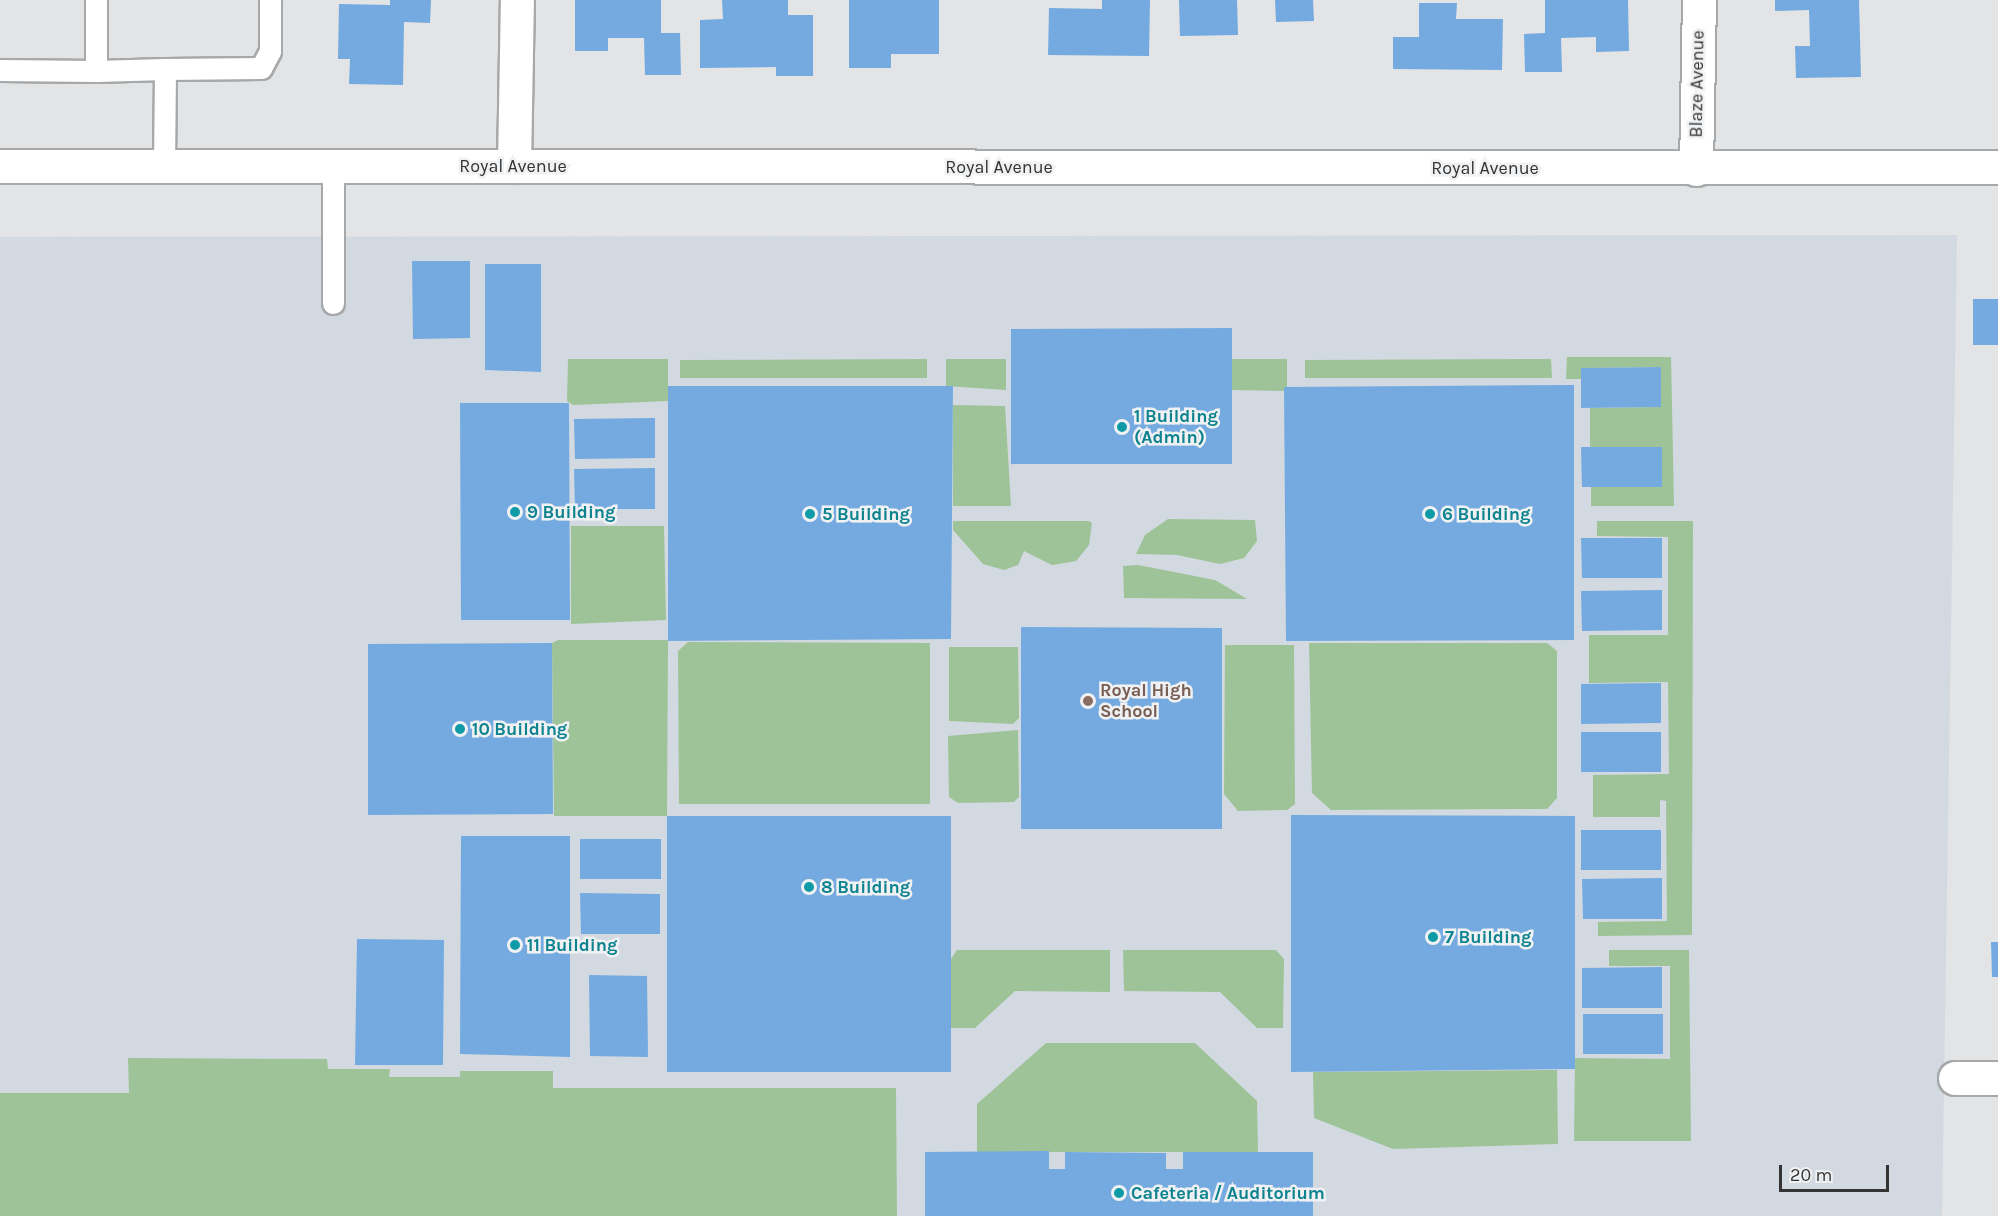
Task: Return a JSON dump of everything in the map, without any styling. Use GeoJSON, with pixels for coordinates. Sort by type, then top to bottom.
{"type":"FeatureCollection","features":[{"type":"Feature","properties":{"kind":"main road"},"geometry":{"type":"LineString","coordinates":[[514,166],[517,0]]}},
{"type":"Feature","properties":{"kind":"main road","name":"Blaze Avenue"},"geometry":{"type":"LineString","coordinates":[[1696,169],[1699,0]]}},
{"type":"Feature","properties":{"kind":"main road","name":"Royal Avenue"},"geometry":{"type":"LineString","coordinates":[[0,166],[1696,169],[1998,166]]}},
{"type":"Feature","properties":{"kind":"main road"},"geometry":{"type":"LineString","coordinates":[[1955,1078],[1998,1078]]}},
{"type":"Feature","properties":{"kind":"lane"},"geometry":{"type":"LineString","coordinates":[[96,0],[96,70]]}},
{"type":"Feature","properties":{"kind":"lane"},"geometry":{"type":"LineString","coordinates":[[0,70],[261,68],[270,51],[270,0]]}},
{"type":"Feature","properties":{"kind":"lane"},"geometry":{"type":"LineString","coordinates":[[164,165],[165,69]]}},
{"type":"Feature","properties":{"kind":"lane"},"geometry":{"type":"LineString","coordinates":[[333,166],[333,303]]}},
{"type":"Feature","properties":{"kind":"shaded area"},"geometry":{"type":"Polygon","coordinates":[[[1957,235],[1942,1216],[0,1216],[0,237],[1957,235]]]}},
{"type":"Feature","properties":{"kind":"green space"},"geometry":{"type":"Polygon","coordinates":[[[1567,357],[1671,357],[1674,506],[1591,506],[1591,487],[1662,487],[1662,447],[1590,447],[1590,408],[1661,407],[1661,367],[1581,368],[1581,379],[1566,379],[1567,357]]]}},
{"type":"Feature","properties":{"kind":"green space"},"geometry":{"type":"Polygon","coordinates":[[[568,359],[668,359],[668,401],[573,405],[567,401],[568,359]]]}},
{"type":"Feature","properties":{"kind":"green space"},"geometry":{"type":"Polygon","coordinates":[[[927,359],[927,378],[680,378],[680,360],[927,359]]]}},
{"type":"Feature","properties":{"kind":"green space"},"geometry":{"type":"Polygon","coordinates":[[[946,359],[1006,359],[1006,390],[946,386],[946,359]]]}},
{"type":"Feature","properties":{"kind":"green space"},"geometry":{"type":"Polygon","coordinates":[[[1232,359],[1287,359],[1285,391],[1232,390],[1232,359]]]}},
{"type":"Feature","properties":{"kind":"green space"},"geometry":{"type":"Polygon","coordinates":[[[1551,359],[1552,378],[1305,378],[1305,360],[1551,359]]]}},
{"type":"Feature","properties":{"kind":"green space"},"geometry":{"type":"Polygon","coordinates":[[[953,405],[1005,406],[1011,506],[953,506],[953,405]]]}},
{"type":"Feature","properties":{"kind":"green space"},"geometry":{"type":"Polygon","coordinates":[[[1168,519],[1255,520],[1257,541],[1244,558],[1220,564],[1177,555],[1136,554],[1145,535],[1168,519]]]}},
{"type":"Feature","properties":{"kind":"green space"},"geometry":{"type":"Polygon","coordinates":[[[953,521],[1089,521],[1092,523],[1089,545],[1076,561],[1052,565],[1024,551],[1018,565],[1004,570],[983,564],[953,530],[953,521]]]}},
{"type":"Feature","properties":{"kind":"green space"},"geometry":{"type":"Polygon","coordinates":[[[1597,521],[1693,521],[1692,935],[1598,936],[1598,922],[1667,921],[1666,801],[1660,800],[1660,817],[1593,817],[1593,775],[1669,774],[1668,682],[1589,683],[1589,635],[1668,635],[1668,537],[1597,536],[1597,521]]]}},
{"type":"Feature","properties":{"kind":"green space"},"geometry":{"type":"Polygon","coordinates":[[[571,526],[664,526],[666,620],[571,624],[571,526]]]}},
{"type":"Feature","properties":{"kind":"green space"},"geometry":{"type":"Polygon","coordinates":[[[1138,565],[1215,580],[1247,599],[1124,598],[1123,566],[1138,565]]]}},
{"type":"Feature","properties":{"kind":"green space"},"geometry":{"type":"Polygon","coordinates":[[[558,640],[668,640],[667,816],[554,816],[552,643],[558,640]]]}},
{"type":"Feature","properties":{"kind":"green space"},"geometry":{"type":"Polygon","coordinates":[[[688,642],[930,643],[930,804],[679,804],[678,651],[688,642]]]}},
{"type":"Feature","properties":{"kind":"green space"},"geometry":{"type":"Polygon","coordinates":[[[1309,643],[1547,643],[1557,651],[1557,798],[1547,809],[1331,810],[1312,793],[1309,643]]]}},
{"type":"Feature","properties":{"kind":"green space"},"geometry":{"type":"Polygon","coordinates":[[[1225,645],[1294,645],[1295,804],[1287,810],[1238,811],[1224,794],[1225,645]]]}},
{"type":"Feature","properties":{"kind":"green space"},"geometry":{"type":"Polygon","coordinates":[[[949,647],[1018,647],[1019,718],[1013,724],[949,721],[949,647]]]}},
{"type":"Feature","properties":{"kind":"green space"},"geometry":{"type":"Polygon","coordinates":[[[1018,730],[1019,797],[1014,802],[958,803],[949,797],[948,736],[1018,730]]]}},
{"type":"Feature","properties":{"kind":"green space"},"geometry":{"type":"Polygon","coordinates":[[[957,950],[1110,950],[1110,992],[1015,991],[975,1028],[951,1028],[951,959],[957,950]]]}},
{"type":"Feature","properties":{"kind":"green space"},"geometry":{"type":"Polygon","coordinates":[[[1123,950],[1276,950],[1284,959],[1283,1028],[1257,1028],[1220,992],[1124,991],[1123,950]]]}},
{"type":"Feature","properties":{"kind":"green space"},"geometry":{"type":"Polygon","coordinates":[[[1609,950],[1689,950],[1691,1141],[1574,1141],[1575,1058],[1670,1059],[1670,966],[1609,966],[1609,950]]]}},
{"type":"Feature","properties":{"kind":"green space"},"geometry":{"type":"Polygon","coordinates":[[[1046,1043],[1195,1043],[1257,1101],[1258,1152],[977,1152],[977,1104],[1046,1043]]]}},
{"type":"Feature","properties":{"kind":"green space"},"geometry":{"type":"Polygon","coordinates":[[[128,1058],[327,1059],[328,1069],[390,1069],[389,1077],[460,1077],[460,1071],[553,1071],[553,1088],[896,1088],[897,1216],[0,1216],[0,1093],[129,1093],[128,1058]]]}},
{"type":"Feature","properties":{"kind":"green space"},"geometry":{"type":"Polygon","coordinates":[[[1557,1070],[1558,1144],[1393,1149],[1314,1118],[1313,1072],[1557,1070]]]}},
{"type":"Feature","properties":{"kind":"building"},"geometry":{"type":"Polygon","coordinates":[[[390,0],[431,0],[430,23],[404,22],[403,85],[349,84],[350,59],[338,59],[339,4],[390,5],[390,0]]]}},
{"type":"Feature","properties":{"kind":"building"},"geometry":{"type":"Polygon","coordinates":[[[575,0],[661,0],[661,33],[680,33],[681,75],[645,75],[644,38],[608,38],[608,51],[575,51],[575,0]]]}},
{"type":"Feature","properties":{"kind":"building"},"geometry":{"type":"Polygon","coordinates":[[[722,0],[788,0],[788,15],[813,15],[813,76],[776,76],[776,67],[700,68],[700,20],[723,19],[722,0]]]}},
{"type":"Feature","properties":{"kind":"building"},"geometry":{"type":"Polygon","coordinates":[[[849,0],[939,0],[939,54],[891,54],[891,68],[849,68],[849,0]]]}},
{"type":"Feature","properties":{"kind":"building"},"geometry":{"type":"Polygon","coordinates":[[[1102,0],[1150,0],[1149,56],[1048,55],[1049,8],[1102,9],[1102,0]]]}},
{"type":"Feature","properties":{"kind":"building"},"geometry":{"type":"Polygon","coordinates":[[[1179,0],[1237,0],[1238,35],[1180,36],[1179,0]]]}},
{"type":"Feature","properties":{"kind":"building"},"geometry":{"type":"Polygon","coordinates":[[[1275,0],[1313,0],[1314,21],[1276,22],[1275,0]]]}},
{"type":"Feature","properties":{"kind":"building"},"geometry":{"type":"Polygon","coordinates":[[[1545,0],[1628,0],[1629,51],[1596,52],[1596,37],[1561,38],[1562,72],[1525,72],[1524,34],[1545,33],[1545,0]]]}},
{"type":"Feature","properties":{"kind":"building"},"geometry":{"type":"Polygon","coordinates":[[[1775,0],[1859,0],[1861,77],[1796,78],[1795,46],[1810,46],[1809,10],[1775,11],[1775,0]]]}},
{"type":"Feature","properties":{"kind":"building"},"geometry":{"type":"Polygon","coordinates":[[[1419,3],[1457,3],[1456,19],[1503,19],[1502,70],[1393,69],[1393,37],[1419,37],[1419,3]]]}},
{"type":"Feature","properties":{"kind":"building"},"geometry":{"type":"Polygon","coordinates":[[[412,261],[470,261],[470,338],[413,339],[412,261]]]}},
{"type":"Feature","properties":{"kind":"building"},"geometry":{"type":"Polygon","coordinates":[[[485,264],[541,264],[541,372],[485,370],[485,264]]]}},
{"type":"Feature","properties":{"kind":"building"},"geometry":{"type":"Polygon","coordinates":[[[1973,299],[1998,299],[1998,345],[1973,345],[1973,299]]]}},
{"type":"Feature","properties":{"kind":"building","name":"1 Building (Admin)"},"geometry":{"type":"Polygon","coordinates":[[[1232,328],[1232,464],[1011,464],[1011,329],[1232,328]]]}},
{"type":"Feature","properties":{"kind":"building"},"geometry":{"type":"Polygon","coordinates":[[[1661,367],[1661,407],[1581,408],[1581,368],[1661,367]]]}},
{"type":"Feature","properties":{"kind":"building","name":"6 Building"},"geometry":{"type":"Polygon","coordinates":[[[1574,385],[1574,640],[1286,641],[1284,387],[1574,385]]]}},
{"type":"Feature","properties":{"kind":"building","name":"5 Building"},"geometry":{"type":"Polygon","coordinates":[[[668,386],[953,386],[951,639],[668,641],[668,386]]]}},
{"type":"Feature","properties":{"kind":"building","name":"9 Building"},"geometry":{"type":"Polygon","coordinates":[[[460,403],[569,403],[570,620],[461,620],[460,403]]]}},
{"type":"Feature","properties":{"kind":"building"},"geometry":{"type":"Polygon","coordinates":[[[655,418],[655,458],[575,459],[574,419],[655,418]]]}},
{"type":"Feature","properties":{"kind":"building"},"geometry":{"type":"Polygon","coordinates":[[[1581,447],[1662,447],[1662,487],[1582,487],[1581,447]]]}},
{"type":"Feature","properties":{"kind":"building"},"geometry":{"type":"Polygon","coordinates":[[[655,468],[655,509],[575,509],[574,469],[655,468]]]}},
{"type":"Feature","properties":{"kind":"building"},"geometry":{"type":"Polygon","coordinates":[[[1581,538],[1662,538],[1662,578],[1582,578],[1581,538]]]}},
{"type":"Feature","properties":{"kind":"building"},"geometry":{"type":"Polygon","coordinates":[[[1662,590],[1662,630],[1582,631],[1581,591],[1662,590]]]}},
{"type":"Feature","properties":{"kind":"building"},"geometry":{"type":"Polygon","coordinates":[[[1021,627],[1222,628],[1222,829],[1021,829],[1021,627]]]}},
{"type":"Feature","properties":{"kind":"building","name":"10 Building"},"geometry":{"type":"Polygon","coordinates":[[[552,643],[553,814],[368,815],[368,644],[552,643]]]}},
{"type":"Feature","properties":{"kind":"building"},"geometry":{"type":"Polygon","coordinates":[[[1661,683],[1661,723],[1581,724],[1581,684],[1661,683]]]}},
{"type":"Feature","properties":{"kind":"building"},"geometry":{"type":"Polygon","coordinates":[[[1581,732],[1661,732],[1661,772],[1581,772],[1581,732]]]}},
{"type":"Feature","properties":{"kind":"building","name":"7 Building"},"geometry":{"type":"Polygon","coordinates":[[[1291,815],[1575,816],[1575,1069],[1291,1072],[1291,815]]]}},
{"type":"Feature","properties":{"kind":"building","name":"8 Building"},"geometry":{"type":"Polygon","coordinates":[[[667,816],[951,816],[951,1072],[667,1072],[667,816]]]}},
{"type":"Feature","properties":{"kind":"building"},"geometry":{"type":"Polygon","coordinates":[[[1581,830],[1661,830],[1661,870],[1581,870],[1581,830]]]}},
{"type":"Feature","properties":{"kind":"building","name":"11 Building"},"geometry":{"type":"Polygon","coordinates":[[[461,836],[570,836],[570,1057],[460,1054],[461,836]]]}},
{"type":"Feature","properties":{"kind":"building"},"geometry":{"type":"Polygon","coordinates":[[[580,839],[661,839],[661,879],[580,879],[580,839]]]}},
{"type":"Feature","properties":{"kind":"building"},"geometry":{"type":"Polygon","coordinates":[[[1662,878],[1662,919],[1583,919],[1582,879],[1662,878]]]}},
{"type":"Feature","properties":{"kind":"building"},"geometry":{"type":"Polygon","coordinates":[[[580,893],[660,894],[660,934],[581,934],[580,893]]]}},
{"type":"Feature","properties":{"kind":"building"},"geometry":{"type":"Polygon","coordinates":[[[357,939],[444,940],[443,1065],[355,1065],[357,939]]]}},
{"type":"Feature","properties":{"kind":"building"},"geometry":{"type":"Polygon","coordinates":[[[1991,942],[1998,942],[1998,977],[1992,977],[1991,942]]]}},
{"type":"Feature","properties":{"kind":"building"},"geometry":{"type":"Polygon","coordinates":[[[1662,967],[1662,1008],[1582,1008],[1582,968],[1662,967]]]}},
{"type":"Feature","properties":{"kind":"building"},"geometry":{"type":"Polygon","coordinates":[[[589,975],[647,976],[648,1057],[590,1056],[589,975]]]}},
{"type":"Feature","properties":{"kind":"building"},"geometry":{"type":"Polygon","coordinates":[[[1583,1014],[1663,1014],[1663,1054],[1583,1054],[1583,1014]]]}},
{"type":"Feature","properties":{"kind":"building","name":"Cafeteria / Auditorium"},"geometry":{"type":"Polygon","coordinates":[[[1049,1151],[1049,1169],[1065,1169],[1065,1152],[1166,1153],[1166,1169],[1183,1169],[1183,1152],[1313,1152],[1313,1216],[925,1216],[925,1152],[1049,1151]]]}},
{"type":"Feature","properties":{"kind":"place","name":"1 Building (Admin)"},"geometry":{"type":"Point","coordinates":[1122,427]}},
{"type":"Feature","properties":{"kind":"place","name":"9 Building"},"geometry":{"type":"Point","coordinates":[515,512]}},
{"type":"Feature","properties":{"kind":"place","name":"5 Building"},"geometry":{"type":"Point","coordinates":[810,514]}},
{"type":"Feature","properties":{"kind":"place","name":"6 Building"},"geometry":{"type":"Point","coordinates":[1430,514]}},
{"type":"Feature","properties":{"kind":"place","name":"Royal High School"},"geometry":{"type":"Point","coordinates":[1088,701]}},
{"type":"Feature","properties":{"kind":"place","name":"10 Building"},"geometry":{"type":"Point","coordinates":[460,729]}},
{"type":"Feature","properties":{"kind":"place","name":"8 Building"},"geometry":{"type":"Point","coordinates":[809,887]}},
{"type":"Feature","properties":{"kind":"place","name":"7 Building"},"geometry":{"type":"Point","coordinates":[1433,937]}},
{"type":"Feature","properties":{"kind":"place","name":"11 Building"},"geometry":{"type":"Point","coordinates":[515,945]}},
{"type":"Feature","properties":{"kind":"place","name":"Cafeteria / Auditorium"},"geometry":{"type":"Point","coordinates":[1119,1193]}}]}
